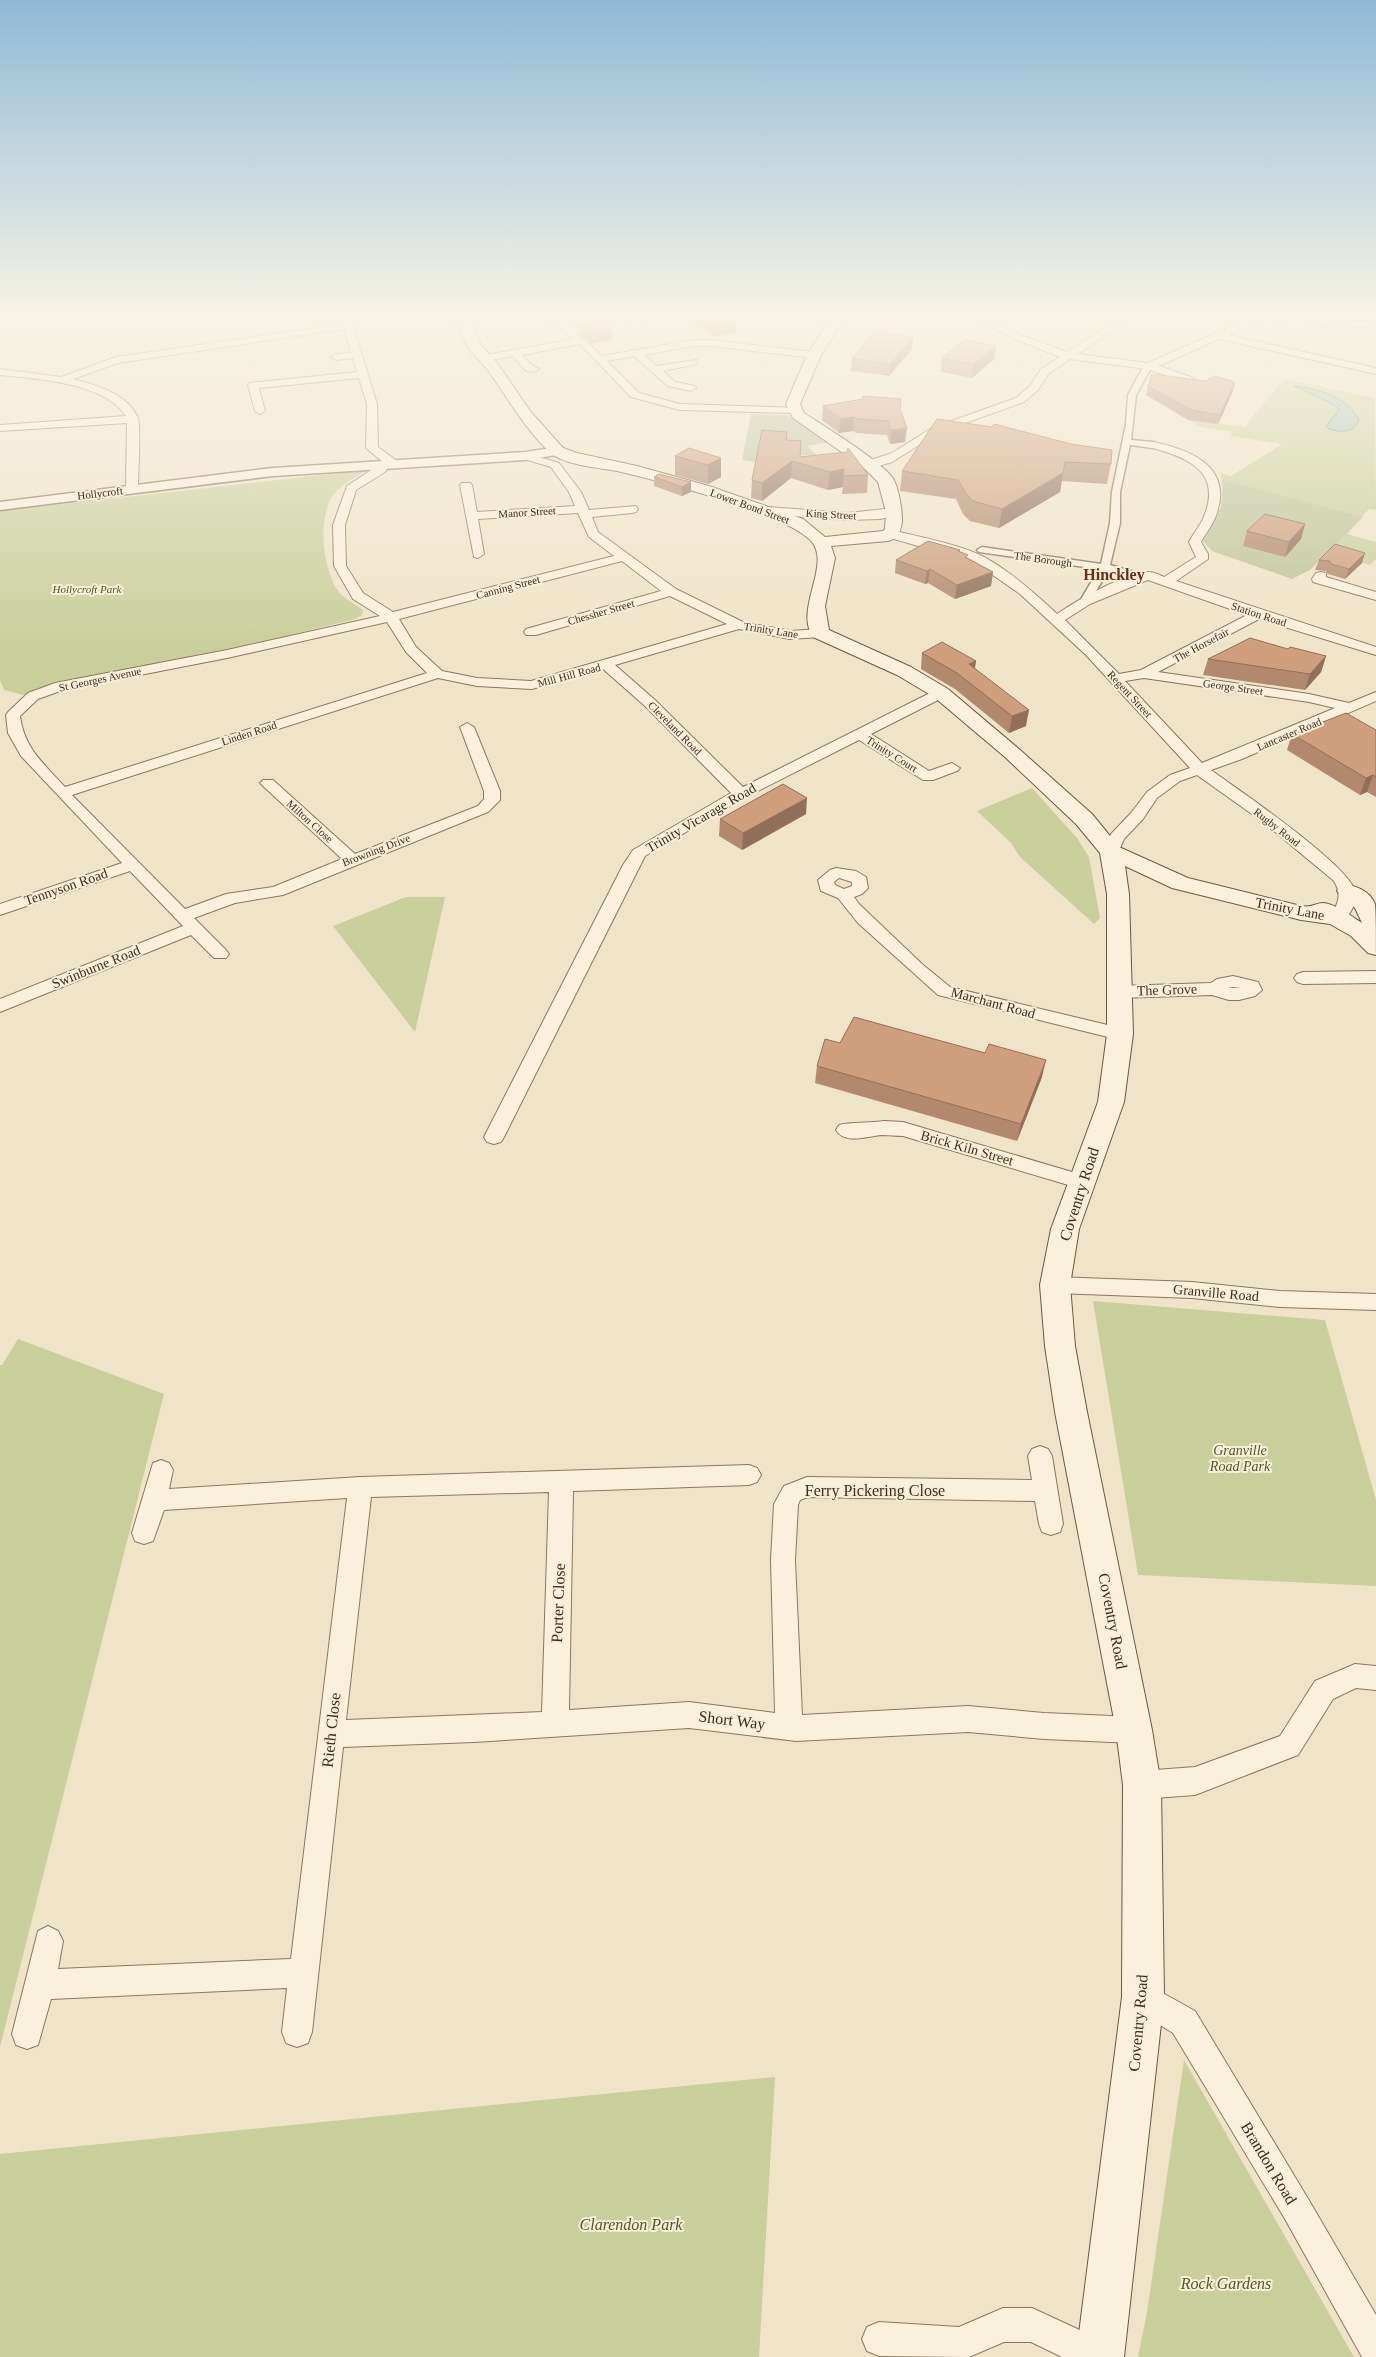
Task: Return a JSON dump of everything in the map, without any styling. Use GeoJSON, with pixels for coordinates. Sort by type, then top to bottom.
{"type":"FeatureCollection","features":[{"type":"Feature","properties":{"kind":"main road"},"geometry":{"type":"LineString","coordinates":[[535,426],[558,452]]}},
{"type":"Feature","properties":{"kind":"main road"},"geometry":{"type":"LineString","coordinates":[[812,426],[869,464],[886,480],[894,512],[893,530],[890,534]]}},
{"type":"Feature","properties":{"kind":"main road","name":"Lower Bond Street"},"geometry":{"type":"LineString","coordinates":[[558,452],[572,457],[680,482],[768,511],[797,523],[821,542]]}},
{"type":"Feature","properties":{"kind":"main road","name":"The Borough"},"geometry":{"type":"LineString","coordinates":[[821,542],[883,537],[890,534]]}},
{"type":"Feature","properties":{"kind":"main road"},"geometry":{"type":"LineString","coordinates":[[820,632],[816,606],[826,558],[821,542]]}},
{"type":"Feature","properties":{"kind":"main road","name":"Trinity Lane"},"geometry":{"type":"LineString","coordinates":[[820,632],[904,671],[941,693],[1114,844],[1180,883],[1301,913],[1338,918]]}},
{"type":"Feature","properties":{"kind":"main road","name":"Trinity Lane"},"geometry":{"type":"LineString","coordinates":[[1114,844],[1199,874],[1311,904],[1338,918]]}},
{"type":"Feature","properties":{"kind":"main road","name":"Coventry Road"},"geometry":{"type":"LineString","coordinates":[[1100,2357],[1143,1997],[1144,1885],[1142,1785],[1134,1730],[1071,1412],[1060,1346],[1055,1285],[1065,1229],[1110,1102],[1120,1034],[1118,894],[1114,844]]}},
{"type":"Feature","properties":{"kind":"main road"},"geometry":{"type":"LineString","coordinates":[[1118,894],[1152,882],[1180,883]]}},
{"type":"Feature","properties":{"kind":"main road","name":"Rugby Road"},"geometry":{"type":"LineString","coordinates":[[1348,891],[1364,903],[1373,920],[1376,933],[1376,947]]}},
{"type":"Feature","properties":{"kind":"main road","name":"Rugby Road"},"geometry":{"type":"LineString","coordinates":[[1338,918],[1359,931],[1376,947]]}},
{"type":"Feature","properties":{"kind":"street"},"geometry":{"type":"LineString","coordinates":[[0,428],[33,426]]}},
{"type":"Feature","properties":{"kind":"street"},"geometry":{"type":"LineString","coordinates":[[132,488],[133,426]]}},
{"type":"Feature","properties":{"kind":"street"},"geometry":{"type":"LineString","coordinates":[[373,426],[372,448],[377,453],[394,462],[351,488],[340,525],[340,566],[358,596],[391,617],[411,648],[437,674]]}},
{"type":"Feature","properties":{"kind":"street"},"geometry":{"type":"LineString","coordinates":[[869,464],[876,464],[904,452],[924,435],[944,426]]}},
{"type":"Feature","properties":{"kind":"street"},"geometry":{"type":"LineString","coordinates":[[1085,601],[1105,567],[1115,523],[1116,492],[1129,426]]}},
{"type":"Feature","properties":{"kind":"street"},"geometry":{"type":"LineString","coordinates":[[1125,442],[1182,448],[1210,473],[1215,488],[1210,516],[1195,542],[1202,554],[1202,559],[1170,578],[1170,582]]}},
{"type":"Feature","properties":{"kind":"street","name":"Hollycroft"},"geometry":{"type":"LineString","coordinates":[[0,506],[132,488],[273,472],[524,456],[558,452]]}},
{"type":"Feature","properties":{"kind":"street","name":"Trinity Lane"},"geometry":{"type":"LineString","coordinates":[[524,456],[556,465],[576,492],[594,534],[672,592],[739,625],[790,635],[820,632]]}},
{"type":"Feature","properties":{"kind":"street"},"geometry":{"type":"LineString","coordinates":[[466,485],[478,554]]}},
{"type":"Feature","properties":{"kind":"street","name":"Manor Street"},"geometry":{"type":"LineString","coordinates":[[471,516],[632,509]]}},
{"type":"Feature","properties":{"kind":"street","name":"King Street"},"geometry":{"type":"LineString","coordinates":[[768,511],[860,516],[878,516],[894,512]]}},
{"type":"Feature","properties":{"kind":"street","name":"The Borough"},"geometry":{"type":"LineString","coordinates":[[890,534],[980,555],[1105,567],[1142,577]]}},
{"type":"Feature","properties":{"kind":"street","name":"The Borough"},"geometry":{"type":"LineString","coordinates":[[980,555],[1058,620]]}},
{"type":"Feature","properties":{"kind":"street","name":"Canning Street"},"geometry":{"type":"LineString","coordinates":[[391,617],[624,557]]}},
{"type":"Feature","properties":{"kind":"street"},"geometry":{"type":"LineString","coordinates":[[1321,576],[1318,579],[1328,587],[1376,596]]}},
{"type":"Feature","properties":{"kind":"street"},"geometry":{"type":"LineString","coordinates":[[1058,620],[1085,601],[1142,577]]}},
{"type":"Feature","properties":{"kind":"street","name":"Station Road"},"geometry":{"type":"LineString","coordinates":[[1142,577],[1155,577],[1258,614],[1376,650]]}},
{"type":"Feature","properties":{"kind":"street","name":"Chessher Street"},"geometry":{"type":"LineString","coordinates":[[531,632],[672,592]]}},
{"type":"Feature","properties":{"kind":"street","name":"The Horsefair"},"geometry":{"type":"LineString","coordinates":[[1144,674],[1258,614]]}},
{"type":"Feature","properties":{"kind":"street","name":"St Georges Avenue"},"geometry":{"type":"LineString","coordinates":[[220,954],[62,793],[26,753],[15,733],[13,715],[33,696],[60,686],[227,654],[391,617]]}},
{"type":"Feature","properties":{"kind":"street","name":"Regent Street"},"geometry":{"type":"LineString","coordinates":[[1058,620],[1117,679],[1200,770]]}},
{"type":"Feature","properties":{"kind":"street","name":"Mill Hill Road"},"geometry":{"type":"LineString","coordinates":[[437,674],[477,682],[532,685],[567,674],[607,665],[739,625]]}},
{"type":"Feature","properties":{"kind":"street","name":"Cleveland Road"},"geometry":{"type":"LineString","coordinates":[[607,665],[650,703],[741,794]]}},
{"type":"Feature","properties":{"kind":"street","name":"Linden Road"},"geometry":{"type":"LineString","coordinates":[[62,793],[437,674]]}},
{"type":"Feature","properties":{"kind":"street","name":"George Street"},"geometry":{"type":"LineString","coordinates":[[1117,679],[1144,674],[1309,698],[1350,707]]}},
{"type":"Feature","properties":{"kind":"street","name":"Trinity Vicarage Road"},"geometry":{"type":"LineString","coordinates":[[494,1137],[635,859],[640,853],[654,843],[741,794],[941,693]]}},
{"type":"Feature","properties":{"kind":"street","name":"Lancaster Road"},"geometry":{"type":"LineString","coordinates":[[1200,770],[1376,696]]}},
{"type":"Feature","properties":{"kind":"street","name":"Browning Drive"},"geometry":{"type":"LineString","coordinates":[[188,922],[232,898],[277,891],[483,809],[492,800],[492,791],[466,727]]}},
{"type":"Feature","properties":{"kind":"street","name":"Trinity Court"},"geometry":{"type":"LineString","coordinates":[[860,734],[928,777],[952,768]]}},
{"type":"Feature","properties":{"kind":"street"},"geometry":{"type":"LineString","coordinates":[[1114,844],[1152,795],[1175,778],[1200,770]]}},
{"type":"Feature","properties":{"kind":"street","name":"Rugby Road"},"geometry":{"type":"LineString","coordinates":[[1200,770],[1269,819],[1340,878],[1348,891]]}},
{"type":"Feature","properties":{"kind":"street","name":"Milton Close"},"geometry":{"type":"LineString","coordinates":[[268,783],[352,860]]}},
{"type":"Feature","properties":{"kind":"street","name":"Tennyson Road"},"geometry":{"type":"LineString","coordinates":[[0,910],[132,865]]}},
{"type":"Feature","properties":{"kind":"street"},"geometry":{"type":"LineString","coordinates":[[1338,918],[1348,900],[1348,891]]}},
{"type":"Feature","properties":{"kind":"street","name":"Marchant Road"},"geometry":{"type":"LineString","coordinates":[[844,894],[849,903],[866,920],[931,982],[944,991],[1120,1034]]}},
{"type":"Feature","properties":{"kind":"street","name":"Swinburne Road"},"geometry":{"type":"LineString","coordinates":[[0,1006],[188,922]]}},
{"type":"Feature","properties":{"kind":"street"},"geometry":{"type":"LineString","coordinates":[[1303,978],[1376,977]]}},
{"type":"Feature","properties":{"kind":"street","name":"The Grove"},"geometry":{"type":"LineString","coordinates":[[1118,992],[1215,989]]}},
{"type":"Feature","properties":{"kind":"street","name":"Brick Kiln Street"},"geometry":{"type":"LineString","coordinates":[[848,1132],[884,1128],[903,1129],[1082,1182]]}},
{"type":"Feature","properties":{"kind":"street","name":"Granville Road"},"geometry":{"type":"LineString","coordinates":[[1055,1285],[1192,1290],[1280,1299],[1376,1302]]}},
{"type":"Feature","properties":{"kind":"street"},"geometry":{"type":"LineString","coordinates":[[1040,1456],[1051,1524]]}},
{"type":"Feature","properties":{"kind":"street"},"geometry":{"type":"LineString","coordinates":[[144,1533],[155,1500],[161,1470]]}},
{"type":"Feature","properties":{"kind":"street"},"geometry":{"type":"LineString","coordinates":[[155,1500],[360,1487],[750,1475]]}},
{"type":"Feature","properties":{"kind":"street","name":"Porter Close"},"geometry":{"type":"LineString","coordinates":[[555,1724],[562,1481]]}},
{"type":"Feature","properties":{"kind":"street","name":"Rieth Close"},"geometry":{"type":"LineString","coordinates":[[297,2032],[302,1973],[360,1487]]}},
{"type":"Feature","properties":{"kind":"street","name":"Ferry Pickering Close"},"geometry":{"type":"LineString","coordinates":[[789,1727],[783,1560],[786,1504],[792,1493],[807,1487],[1045,1491]]}},
{"type":"Feature","properties":{"kind":"street"},"geometry":{"type":"LineString","coordinates":[[1142,1785],[1195,1781],[1289,1746],[1324,1690],[1355,1676],[1376,1678]]}},
{"type":"Feature","properties":{"kind":"street","name":"Short Way"},"geometry":{"type":"LineString","coordinates":[[331,1734],[555,1724],[689,1715],[789,1727],[968,1719],[1044,1726],[1134,1730]]}},
{"type":"Feature","properties":{"kind":"street"},"geometry":{"type":"LineString","coordinates":[[27,2034],[40,1985],[48,1941]]}},
{"type":"Feature","properties":{"kind":"street"},"geometry":{"type":"LineString","coordinates":[[40,1985],[302,1973]]}},
{"type":"Feature","properties":{"kind":"street","name":"Brandon Road"},"geometry":{"type":"LineString","coordinates":[[1143,1997],[1184,2022],[1296,2208],[1376,2348]]}},
{"type":"Feature","properties":{"kind":"street"},"geometry":{"type":"LineString","coordinates":[[879,2339],[959,2344],[1003,2325],[1032,2325],[1100,2357]]}},
{"type":"Feature","properties":{"kind":"green space"},"geometry":{"type":"Polygon","coordinates":[[[749,426],[805,426],[830,442],[807,446],[818,456],[801,455],[800,458],[762,463],[742,460],[749,426]]]}},
{"type":"Feature","properties":{"kind":"green space"},"geometry":{"type":"Polygon","coordinates":[[[1200,426],[1375,426],[1376,510],[1369,509],[1347,534],[1376,542],[1376,559],[1370,565],[1327,553],[1222,485],[1221,473],[1231,476],[1282,444],[1230,436],[1232,432],[1200,426]]]}},
{"type":"Feature","properties":{"kind":"green space","name":"Hollycroft Park"},"geometry":{"type":"Polygon","coordinates":[[[367,470],[348,482],[331,498],[324,519],[323,531],[325,556],[336,588],[363,610],[362,615],[356,619],[269,640],[45,686],[23,695],[4,690],[0,680],[0,511],[367,470]]]}},
{"type":"Feature","properties":{"kind":"green space"},"geometry":{"type":"Polygon","coordinates":[[[1223,480],[1363,517],[1310,570],[1292,579],[1212,551],[1203,541],[1221,507],[1223,480]]]}},
{"type":"Feature","properties":{"kind":"green space"},"geometry":{"type":"Polygon","coordinates":[[[1032,788],[1077,838],[1089,857],[1100,918],[1094,924],[1020,857],[1011,843],[977,811],[1032,788]]]}},
{"type":"Feature","properties":{"kind":"green space"},"geometry":{"type":"Polygon","coordinates":[[[406,897],[445,897],[415,1032],[333,926],[406,897]]]}},
{"type":"Feature","properties":{"kind":"green space","name":"Granville Road Park"},"geometry":{"type":"Polygon","coordinates":[[[1093,1301],[1325,1320],[1376,1500],[1376,1586],[1138,1575],[1093,1301]]]}},
{"type":"Feature","properties":{"kind":"green space"},"geometry":{"type":"Polygon","coordinates":[[[18,1339],[164,1394],[0,2047],[0,1365],[2,1365],[18,1339]]]}},
{"type":"Feature","properties":{"kind":"green space","name":"Rock Gardens"},"geometry":{"type":"Polygon","coordinates":[[[1184,2060],[1354,2357],[1138,2357],[1147,2312],[1184,2060]]]}},
{"type":"Feature","properties":{"kind":"green space","name":"Clarendon Park"},"geometry":{"type":"Polygon","coordinates":[[[775,2077],[759,2357],[0,2357],[0,2154],[775,2077]]]}},
{"type":"Feature","properties":{"kind":"water"},"geometry":{"type":"Polygon","coordinates":[[[1326,426],[1355,426],[1346,431],[1329,429],[1326,426]]]}},
{"type":"Feature","properties":{"kind":"building"},"geometry":{"type":"Polygon","coordinates":[[[890,426],[906,426],[907,428],[891,430],[890,426]]]}},
{"type":"Feature","properties":{"kind":"building"},"geometry":{"type":"Polygon","coordinates":[[[932,426],[1002,426],[1071,444],[1112,450],[1111,464],[1065,462],[1063,473],[1002,509],[973,501],[966,494],[958,480],[902,471],[932,426]]]}},
{"type":"Feature","properties":{"kind":"building"},"geometry":{"type":"Polygon","coordinates":[[[762,430],[787,432],[786,440],[801,441],[800,457],[847,452],[848,448],[868,475],[843,476],[844,469],[830,472],[792,461],[762,483],[752,480],[762,430]]]}},
{"type":"Feature","properties":{"kind":"building"},"geometry":{"type":"Polygon","coordinates":[[[689,448],[721,458],[708,465],[675,456],[689,448]]]}},
{"type":"Feature","properties":{"kind":"building"},"geometry":{"type":"Polygon","coordinates":[[[659,474],[691,482],[682,487],[654,477],[659,474]]]}},
{"type":"Feature","properties":{"kind":"building"},"geometry":{"type":"Polygon","coordinates":[[[1265,514],[1305,524],[1289,542],[1247,531],[1265,514]]]}},
{"type":"Feature","properties":{"kind":"building"},"geometry":{"type":"Polygon","coordinates":[[[928,541],[960,550],[958,551],[968,555],[965,557],[993,572],[957,585],[930,569],[927,571],[896,560],[928,541]]]}},
{"type":"Feature","properties":{"kind":"building"},"geometry":{"type":"Polygon","coordinates":[[[1335,544],[1365,553],[1349,569],[1331,564],[1330,561],[1319,560],[1335,544]]]}},
{"type":"Feature","properties":{"kind":"building"},"geometry":{"type":"Polygon","coordinates":[[[1250,638],[1288,649],[1290,647],[1326,656],[1310,674],[1208,659],[1250,638]]]}},
{"type":"Feature","properties":{"kind":"building"},"geometry":{"type":"Polygon","coordinates":[[[942,642],[976,661],[969,664],[1029,710],[1012,716],[957,673],[922,653],[942,642]]]}},
{"type":"Feature","properties":{"kind":"building"},"geometry":{"type":"Polygon","coordinates":[[[1346,713],[1376,730],[1376,777],[1373,775],[1366,778],[1292,734],[1346,713]]]}},
{"type":"Feature","properties":{"kind":"building"},"geometry":{"type":"Polygon","coordinates":[[[783,784],[807,798],[743,833],[720,819],[783,784]]]}},
{"type":"Feature","properties":{"kind":"building"},"geometry":{"type":"Polygon","coordinates":[[[854,1017],[985,1053],[989,1044],[1046,1060],[1021,1124],[817,1066],[825,1039],[840,1043],[854,1017]]]}},
{"type":"Feature","properties":{"kind":"district","name":"Hinckley"},"geometry":{"type":"Point","coordinates":[1114,574]}}]}
